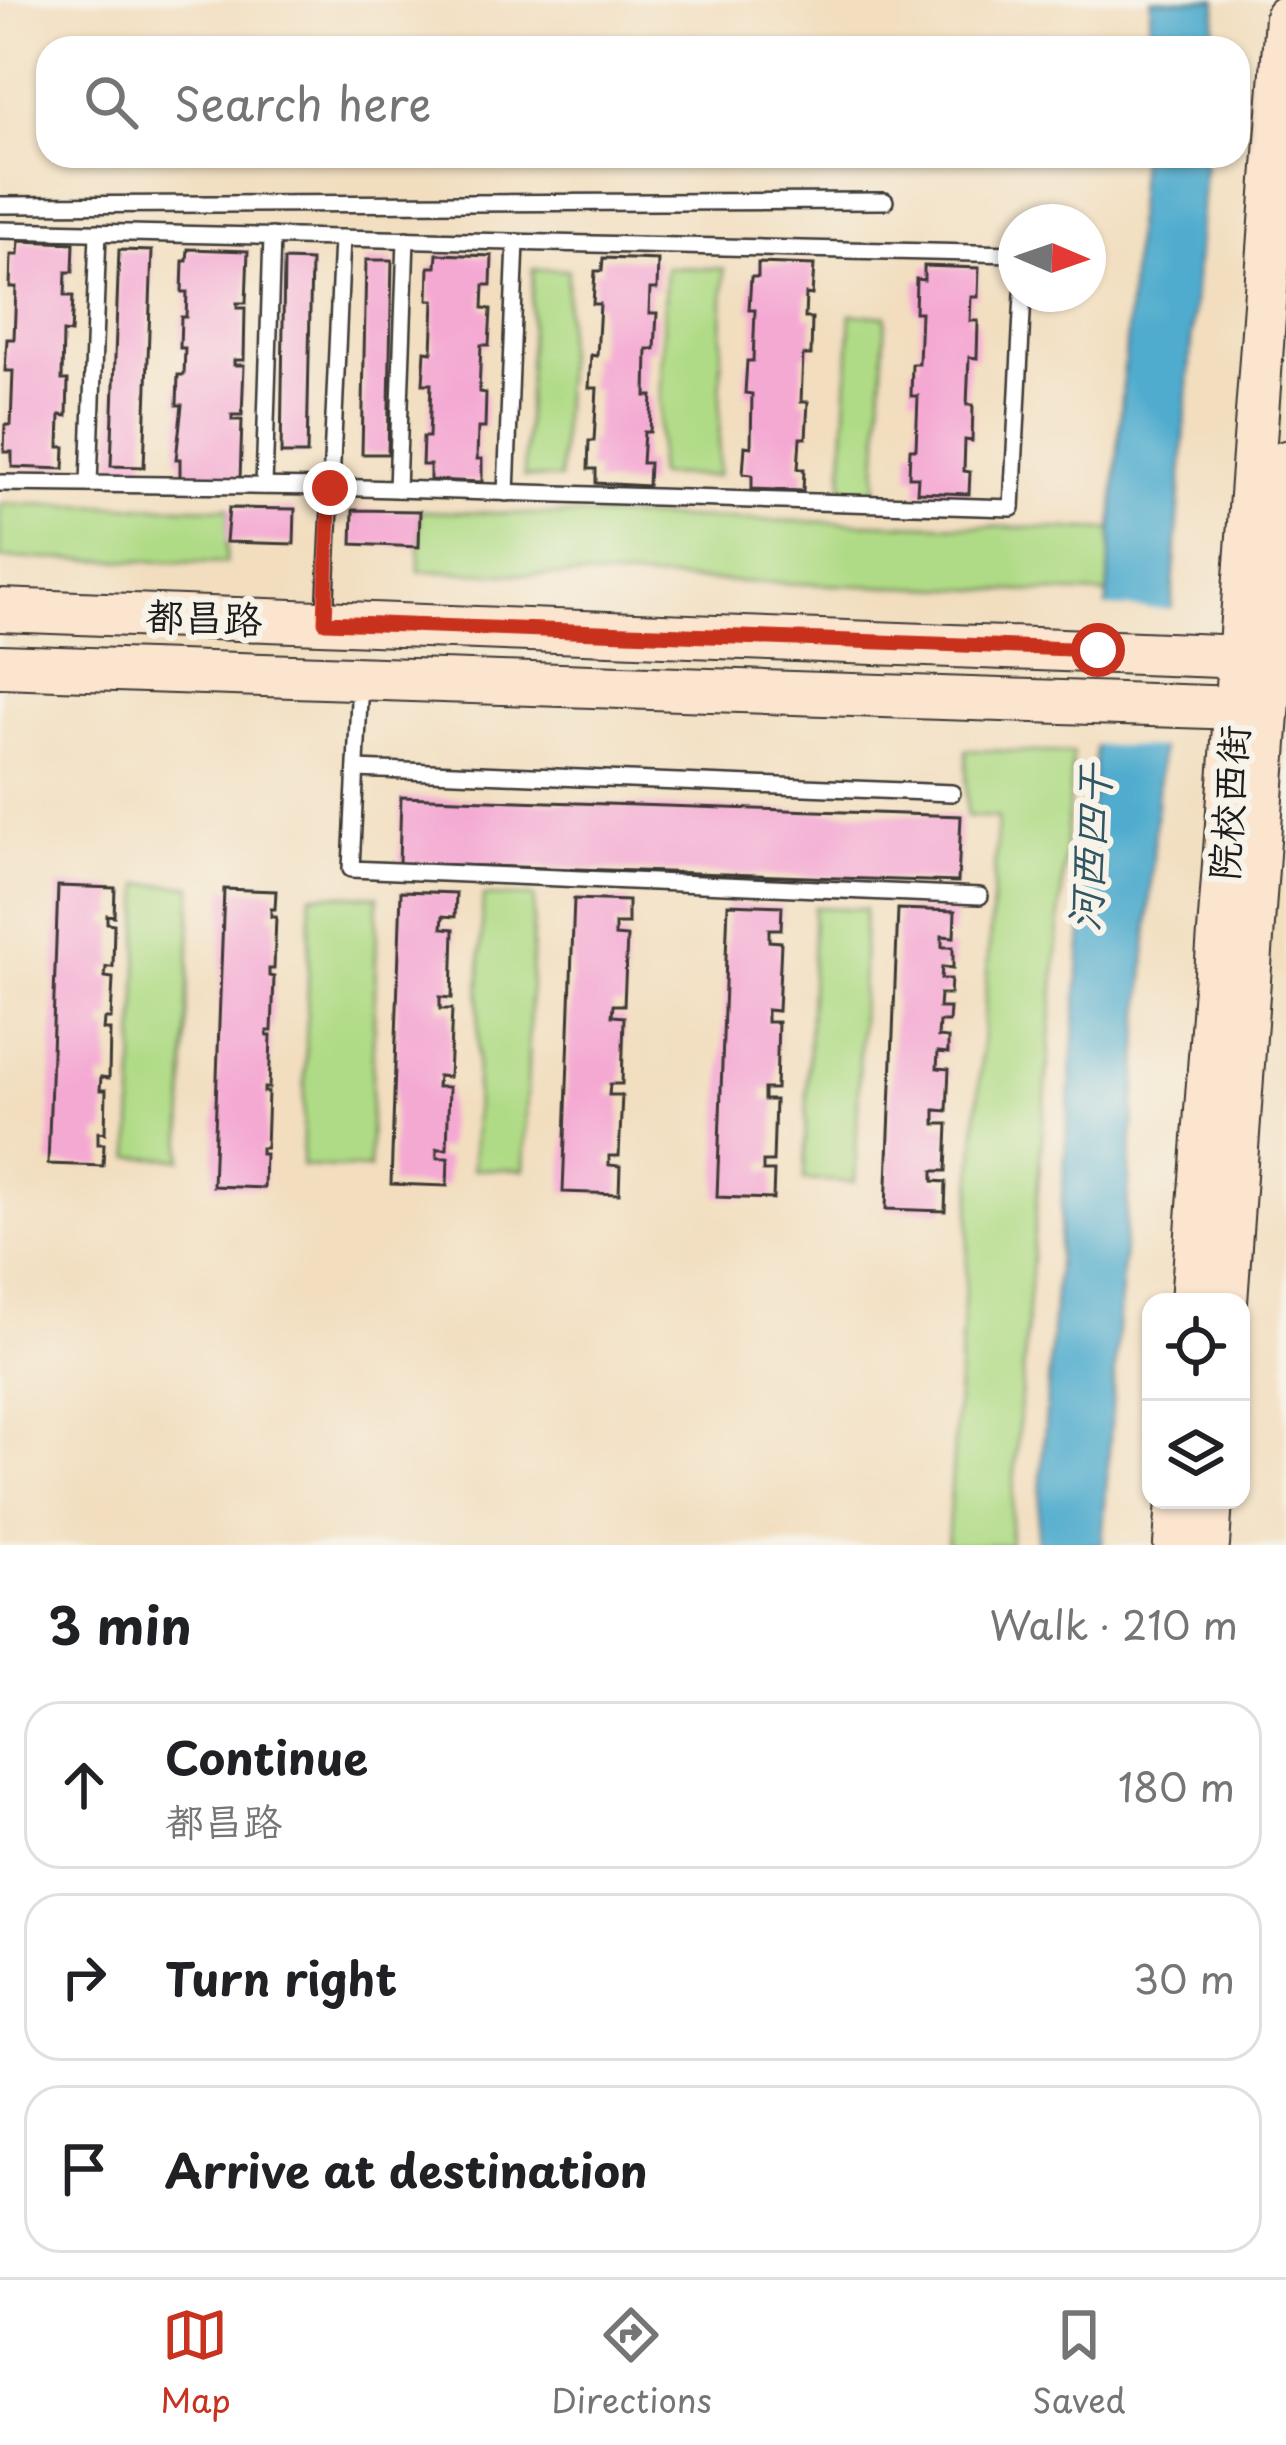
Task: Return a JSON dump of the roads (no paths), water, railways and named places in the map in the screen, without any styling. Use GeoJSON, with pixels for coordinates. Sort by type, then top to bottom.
{"type":"FeatureCollection","features":[{"type":"Feature","properties":{"kind":"main road","name":"院校西街"},"geometry":{"type":"LineString","coordinates":[[1193,1293],[1256,657],[1286,16]]}},
{"type":"Feature","properties":{"kind":"main road","name":"院校西街"},"geometry":{"type":"LineString","coordinates":[[1256,657],[1286,462]]}},
{"type":"Feature","properties":{"kind":"main road","name":"都昌路"},"geometry":{"type":"LineString","coordinates":[[0,610],[1256,657]]}},
{"type":"Feature","properties":{"kind":"main road","name":"都昌路"},"geometry":{"type":"LineString","coordinates":[[0,666],[1252,708]]}},
{"type":"Feature","properties":{"kind":"main road","name":"院校西街"},"geometry":{"type":"LineString","coordinates":[[1226,1293],[1252,708]]}},
{"type":"Feature","properties":{"kind":"main road"},"geometry":{"type":"LineString","coordinates":[[1174,1545],[1177,1509]]}},
{"type":"Feature","properties":{"kind":"main road"},"geometry":{"type":"LineString","coordinates":[[1208,1545],[1210,1509]]}},
{"type":"Feature","properties":{"kind":"lane"},"geometry":{"type":"LineString","coordinates":[[0,205],[885,202]]}},
{"type":"Feature","properties":{"kind":"lane"},"geometry":{"type":"LineString","coordinates":[[0,230],[998,254]]}},
{"type":"Feature","properties":{"kind":"lane"},"geometry":{"type":"LineString","coordinates":[[88,484],[98,232]]}},
{"type":"Feature","properties":{"kind":"lane"},"geometry":{"type":"LineString","coordinates":[[264,486],[272,236]]}},
{"type":"Feature","properties":{"kind":"lane"},"geometry":{"type":"LineString","coordinates":[[325,622],[341,238]]}},
{"type":"Feature","properties":{"kind":"lane"},"geometry":{"type":"LineString","coordinates":[[397,489],[406,239]]}},
{"type":"Feature","properties":{"kind":"lane"},"geometry":{"type":"LineString","coordinates":[[506,493],[516,242]]}},
{"type":"Feature","properties":{"kind":"lane"},"geometry":{"type":"LineString","coordinates":[[0,483],[397,489],[1012,508],[1022,312]]}},
{"type":"Feature","properties":{"kind":"lane"},"geometry":{"type":"LineString","coordinates":[[360,679],[351,869],[980,896]]}},
{"type":"Feature","properties":{"kind":"lane"},"geometry":{"type":"LineString","coordinates":[[356,769],[952,793]]}},
{"type":"Feature","properties":{"kind":"water"},"geometry":{"type":"Polygon","coordinates":[[[1151,0],[1217,0],[1214,36],[1149,36],[1151,0]]]}},
{"type":"Feature","properties":{"kind":"water","name":"河西四干"},"geometry":{"type":"Polygon","coordinates":[[[1139,168],[1204,168],[1102,1545],[1036,1545],[1139,168]]]}}]}
